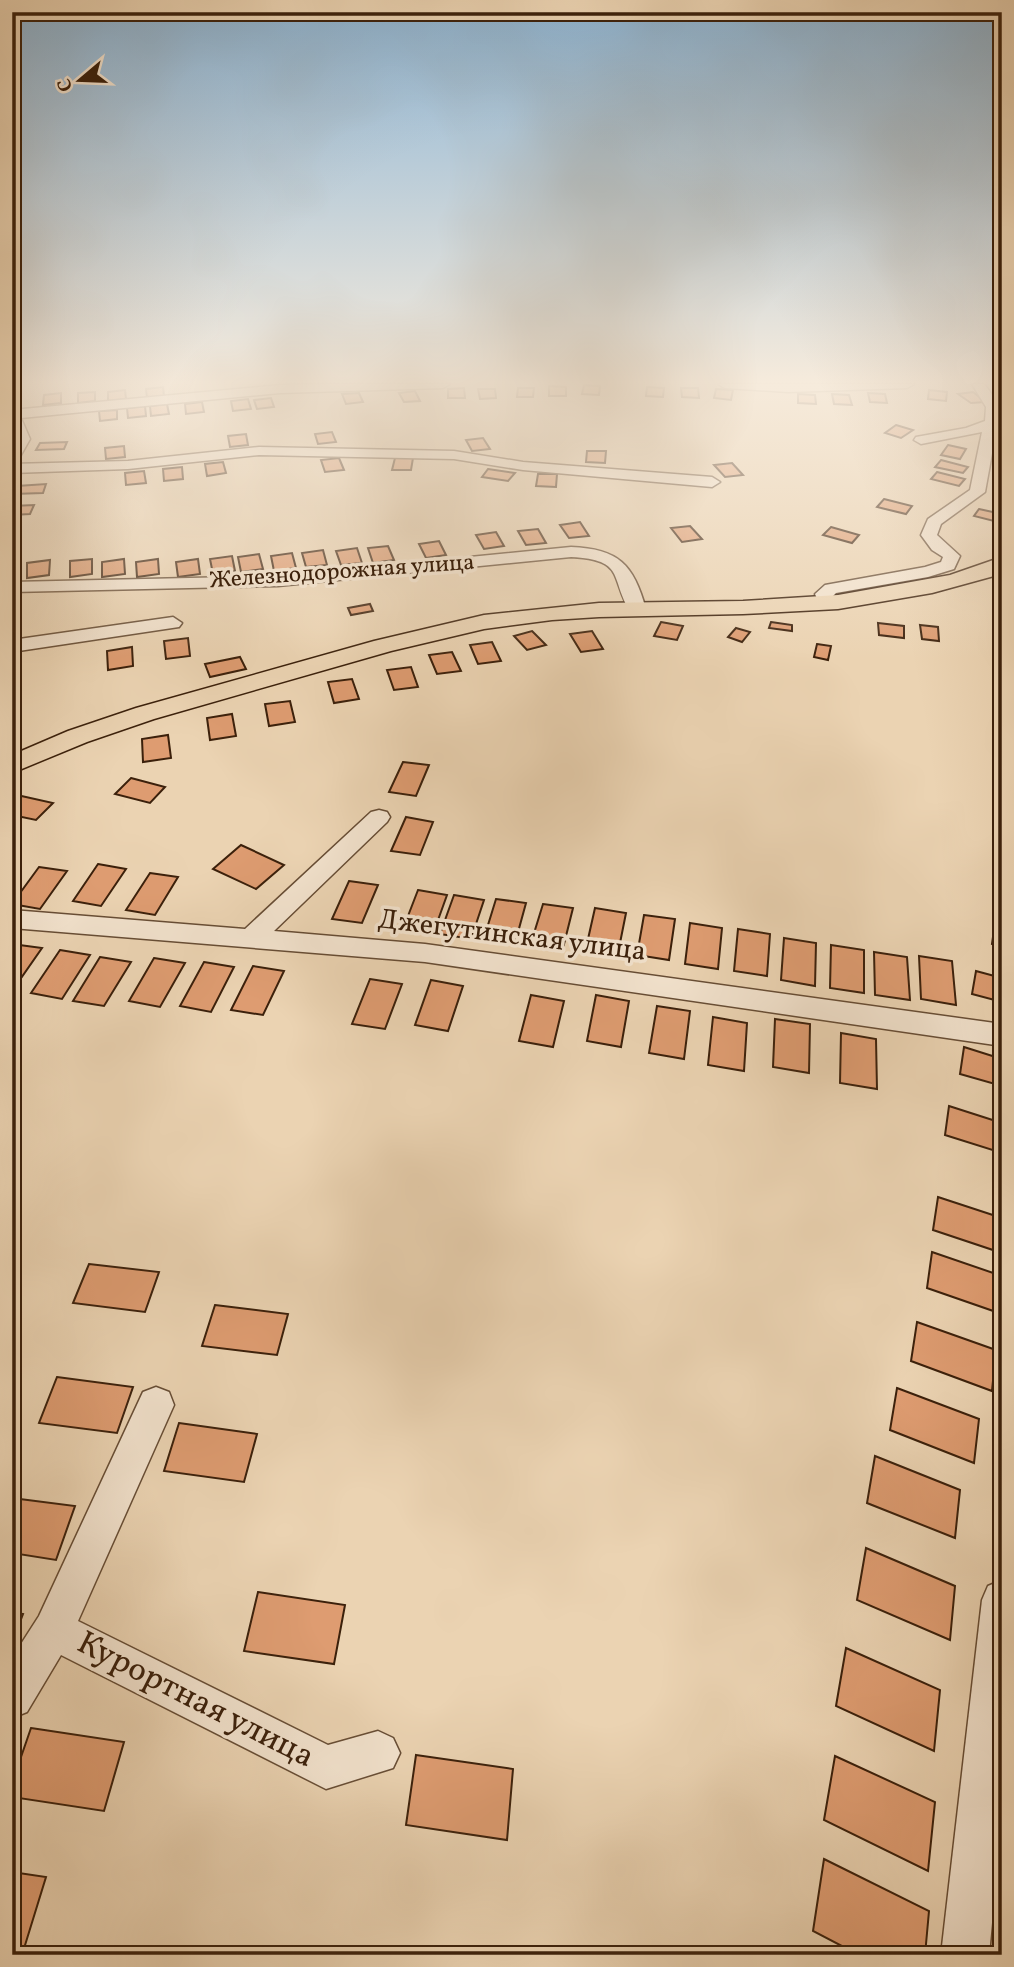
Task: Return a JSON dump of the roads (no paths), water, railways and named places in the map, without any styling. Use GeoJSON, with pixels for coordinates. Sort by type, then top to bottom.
{"type":"FeatureCollection","features":[{"type":"Feature","properties":{"kind":"main road"},"geometry":{"type":"LineString","coordinates":[[12,765],[109,724],[428,634],[550,613],[827,604],[924,588],[999,567]]}},
{"type":"Feature","properties":{"kind":"street"},"geometry":{"type":"LineString","coordinates":[[639,476],[712,482]]}},
{"type":"Feature","properties":{"kind":"street"},"geometry":{"type":"LineString","coordinates":[[827,604],[824,594],[831,589],[902,577],[948,565],[952,556],[929,535],[934,522],[977,492],[980,476]]}},
{"type":"Feature","properties":{"kind":"street","name":"Железнодорожная улица"},"geometry":{"type":"LineString","coordinates":[[12,587],[278,581],[597,552],[613,560],[631,584],[637,609]]}},
{"type":"Feature","properties":{"kind":"street"},"geometry":{"type":"LineString","coordinates":[[12,646],[173,623]]}},
{"type":"Feature","properties":{"kind":"street"},"geometry":{"type":"LineString","coordinates":[[250,939],[379,817]]}},
{"type":"Feature","properties":{"kind":"street","name":"Джегутинская улица"},"geometry":{"type":"LineString","coordinates":[[12,919],[425,954],[1002,1035]]}},
{"type":"Feature","properties":{"kind":"street","name":"Курортная улица"},"geometry":{"type":"LineString","coordinates":[[12,1697],[54,1630],[156,1405]]}},
{"type":"Feature","properties":{"kind":"street"},"geometry":{"type":"LineString","coordinates":[[965,1955],[1002,1600]]}},
{"type":"Feature","properties":{"kind":"street","name":"Курортная улица"},"geometry":{"type":"LineString","coordinates":[[54,1630],[326,1767],[378,1754]]}}]}
